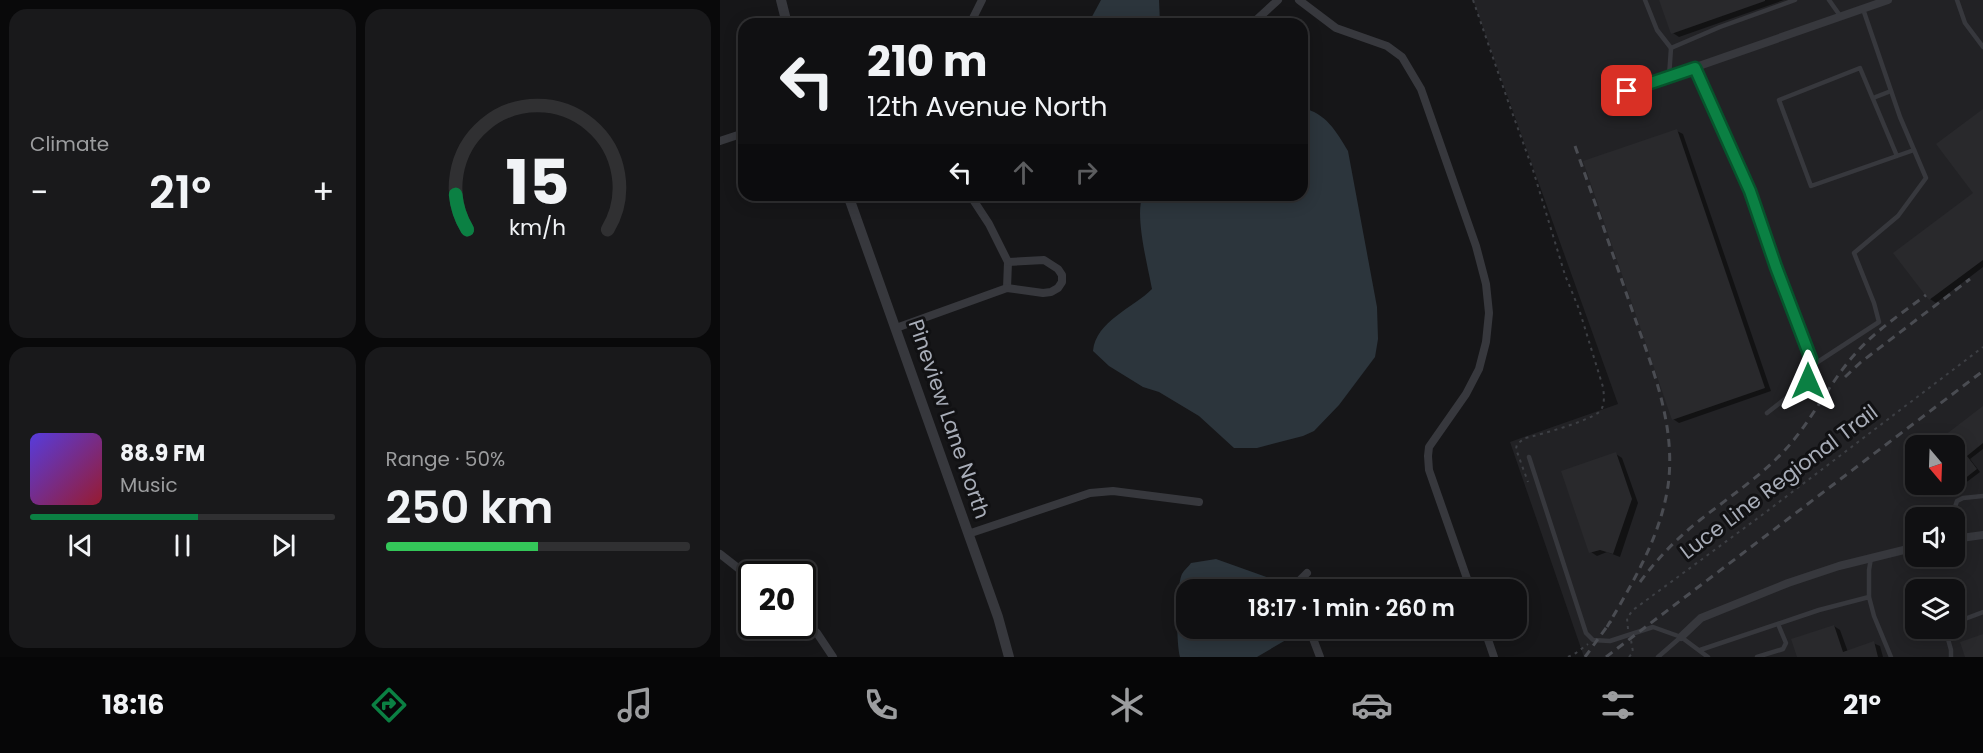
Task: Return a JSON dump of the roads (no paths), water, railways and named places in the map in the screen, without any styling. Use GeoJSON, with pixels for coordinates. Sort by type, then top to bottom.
{"type":"FeatureCollection","features":[{"type":"Feature","properties":{"kind":"street"},"geometry":{"type":"LineString","coordinates":[[781,0],[786,18]]}},
{"type":"Feature","properties":{"kind":"street"},"geometry":{"type":"LineString","coordinates":[[973,18],[982,0]]}},
{"type":"Feature","properties":{"kind":"street"},"geometry":{"type":"LineString","coordinates":[[1258,18],[1278,0]]}},
{"type":"Feature","properties":{"kind":"street"},"geometry":{"type":"LineString","coordinates":[[1299,0],[1336,28],[1387,46],[1402,57],[1421,89],[1476,246],[1486,284],[1489,313],[1486,342],[1479,369],[1466,394],[1435,436],[1429,447],[1428,456],[1430,470],[1467,579]]}},
{"type":"Feature","properties":{"kind":"street"},"geometry":{"type":"LineString","coordinates":[[1627,91],[1888,0]]}},
{"type":"Feature","properties":{"kind":"street"},"geometry":{"type":"LineString","coordinates":[[720,141],[738,135]]}},
{"type":"Feature","properties":{"kind":"street","name":"Pineview Lane North"},"geometry":{"type":"LineString","coordinates":[[850,201],[998,617],[1009,657]]}},
{"type":"Feature","properties":{"kind":"street"},"geometry":{"type":"LineString","coordinates":[[974,201],[1008,261],[1007,288]]}},
{"type":"Feature","properties":{"kind":"street"},"geometry":{"type":"LineString","coordinates":[[896,328],[1007,288],[1043,293],[1058,288],[1062,282],[1062,275],[1058,269],[1044,260],[1008,261]]}},
{"type":"Feature","properties":{"kind":"street"},"geometry":{"type":"LineString","coordinates":[[968,534],[1090,493],[1113,491],[1199,502]]}},
{"type":"Feature","properties":{"kind":"street"},"geometry":{"type":"LineString","coordinates":[[1965,537],[1983,535]]}},
{"type":"Feature","properties":{"kind":"street"},"geometry":{"type":"LineString","coordinates":[[1681,637],[1701,618],[1788,584],[1905,550]]}},
{"type":"Feature","properties":{"kind":"street"},"geometry":{"type":"LineString","coordinates":[[720,554],[738,568]]}},
{"type":"Feature","properties":{"kind":"street"},"geometry":{"type":"LineString","coordinates":[[1301,579],[1307,573]]}},
{"type":"Feature","properties":{"kind":"street"},"geometry":{"type":"LineString","coordinates":[[816,632],[833,657]]}},
{"type":"Feature","properties":{"kind":"street"},"geometry":{"type":"LineString","coordinates":[[1313,639],[1320,657]]}},
{"type":"Feature","properties":{"kind":"street"},"geometry":{"type":"LineString","coordinates":[[1488,639],[1494,657]]}},
{"type":"Feature","properties":{"kind":"lane"},"geometry":{"type":"LineString","coordinates":[[1645,0],[1657,30],[1671,48],[1669,77]]}},
{"type":"Feature","properties":{"kind":"lane"},"geometry":{"type":"LineString","coordinates":[[1671,48],[1720,27],[1795,0]]}},
{"type":"Feature","properties":{"kind":"lane"},"geometry":{"type":"LineString","coordinates":[[1829,0],[1841,17]]}},
{"type":"Feature","properties":{"kind":"lane"},"geometry":{"type":"LineString","coordinates":[[1957,0],[1965,22],[1983,47]]}},
{"type":"Feature","properties":{"kind":"lane"},"geometry":{"type":"LineString","coordinates":[[1810,367],[1879,322],[1854,253],[1898,216],[1926,178],[1891,91],[1863,9]]}},
{"type":"Feature","properties":{"kind":"lane"},"geometry":{"type":"LineString","coordinates":[[1695,68],[1750,191],[1811,359],[1808,381],[1767,413]]}},
{"type":"Feature","properties":{"kind":"lane"},"geometry":{"type":"LineString","coordinates":[[1897,156],[1860,68],[1779,100],[1811,186],[1897,156],[1914,150]]}},
{"type":"Feature","properties":{"kind":"lane"},"geometry":{"type":"LineString","coordinates":[[1873,98],[1891,91]]}},
{"type":"Feature","properties":{"kind":"lane"},"geometry":{"type":"LineString","coordinates":[[1529,457],[1587,633],[1593,640],[1610,641],[1653,627],[1681,637],[1708,657]]}},
{"type":"Feature","properties":{"kind":"lane"},"geometry":{"type":"LineString","coordinates":[[1955,507],[1957,501],[1963,498],[1983,496]]}},
{"type":"Feature","properties":{"kind":"lane"},"geometry":{"type":"LineString","coordinates":[[1871,558],[1869,597],[1874,616],[1891,657]]}},
{"type":"Feature","properties":{"kind":"lane"},"geometry":{"type":"LineString","coordinates":[[1700,650],[1835,605],[1869,597]]}},
{"type":"Feature","properties":{"kind":"lane"},"geometry":{"type":"LineString","coordinates":[[1965,619],[1983,612]]}},
{"type":"Feature","properties":{"kind":"lane"},"geometry":{"type":"LineString","coordinates":[[1757,657],[1783,649],[1786,643],[1778,624]]}},
{"type":"Feature","properties":{"kind":"lane"},"geometry":{"type":"LineString","coordinates":[[1658,657],[1681,637]]}},
{"type":"Feature","properties":{"kind":"lane"},"geometry":{"type":"LineString","coordinates":[[1948,639],[1951,657]]}},
{"type":"Feature","properties":{"kind":"railway"},"geometry":{"type":"LineString","coordinates":[[1575,146],[1653,369],[1669,438],[1668,486],[1659,524],[1644,559],[1607,627]]}},
{"type":"Feature","properties":{"kind":"railway"},"geometry":{"type":"LineString","coordinates":[[1845,377],[1861,362],[1970,279]]}},
{"type":"Feature","properties":{"kind":"railway"},"geometry":{"type":"LineString","coordinates":[[1640,582],[1683,534],[1755,478],[1785,450],[1804,427],[1855,354],[1880,330],[1926,295]]}},
{"type":"Feature","properties":{"kind":"railway"},"geometry":{"type":"LineString","coordinates":[[1606,657],[1983,371]]}},
{"type":"Feature","properties":{"kind":"railway"},"geometry":{"type":"LineString","coordinates":[[1585,657],[1611,621]]}}]}
